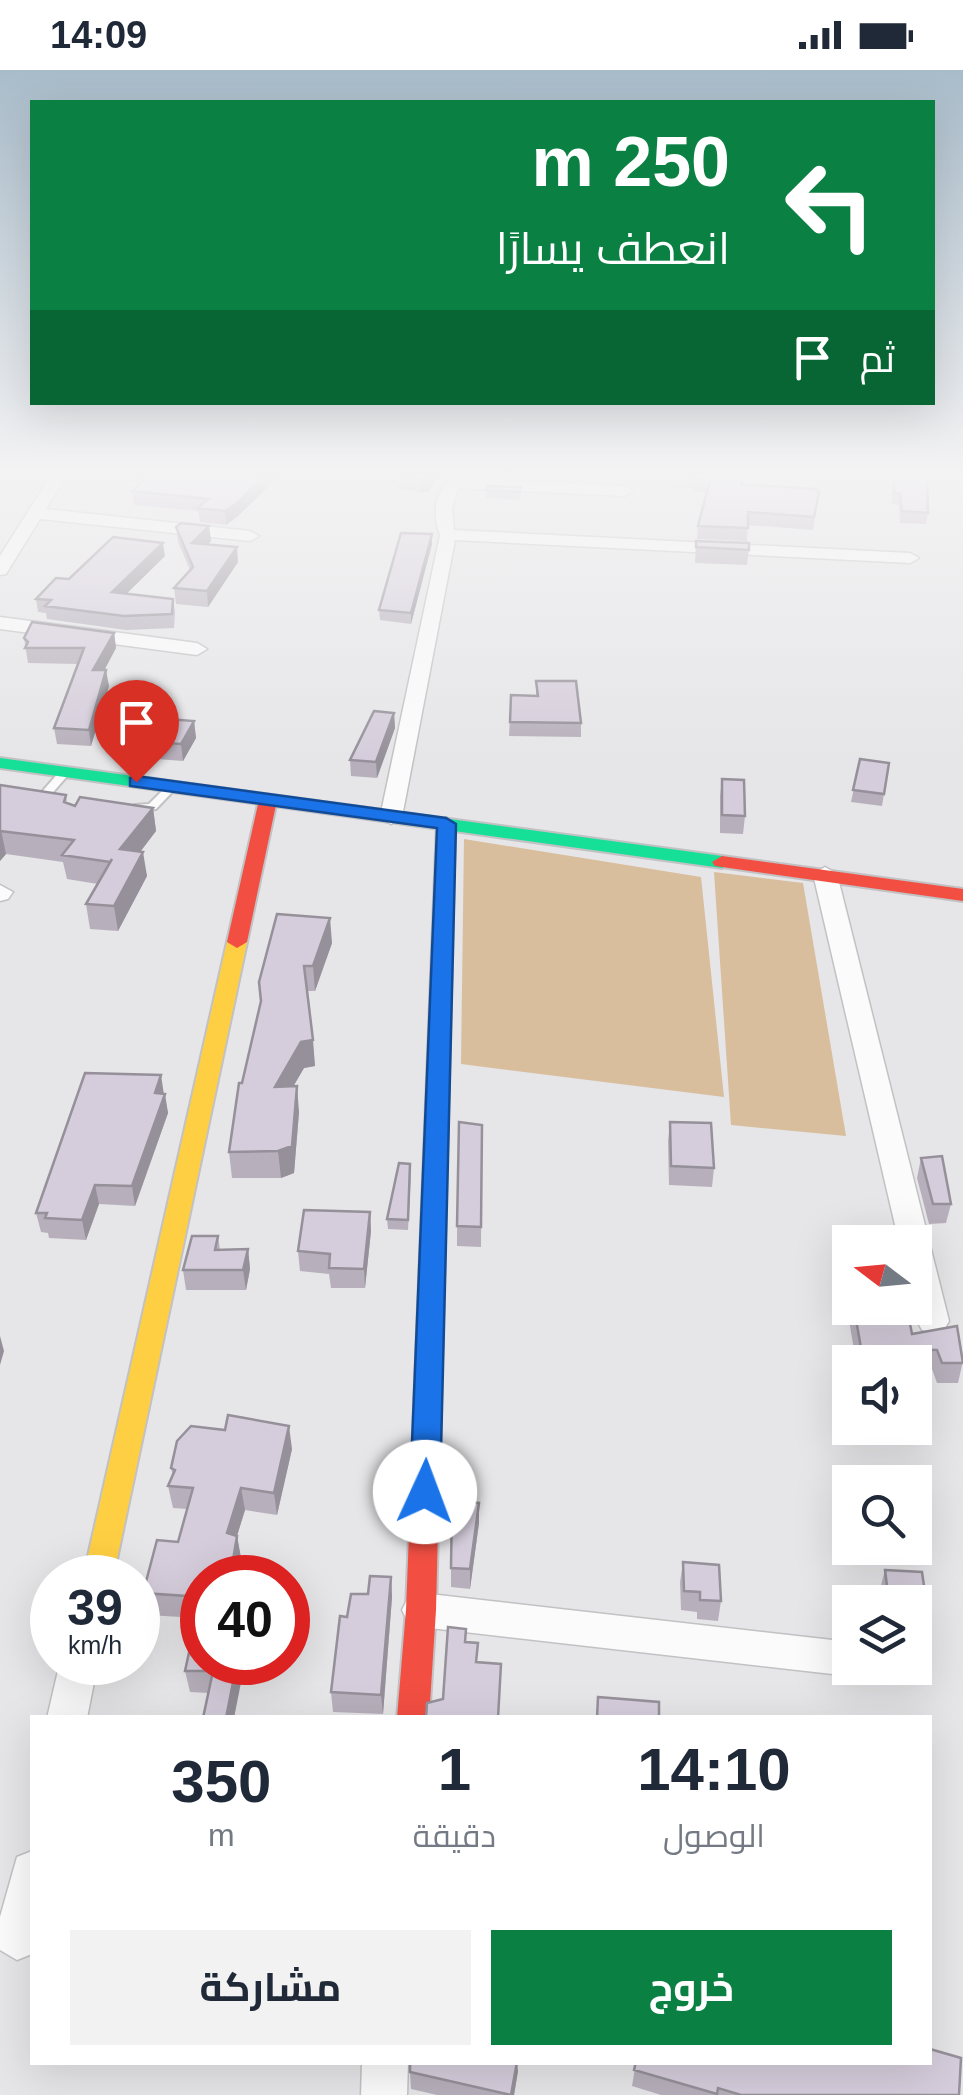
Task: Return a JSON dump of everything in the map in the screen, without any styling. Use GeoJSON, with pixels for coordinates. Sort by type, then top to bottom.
{"type":"FeatureCollection","features":[{"type":"Feature","properties":{"kind":"street"},"geometry":{"type":"LineString","coordinates":[[391,816],[441,570]]}},
{"type":"Feature","properties":{"kind":"street"},"geometry":{"type":"LineString","coordinates":[[0,623],[197,649]]}},
{"type":"Feature","properties":{"kind":"street"},"geometry":{"type":"LineString","coordinates":[[0,763],[963,894]]}},
{"type":"Feature","properties":{"kind":"street"},"geometry":{"type":"LineString","coordinates":[[103,1555],[268,800]]}},
{"type":"Feature","properties":{"kind":"street"},"geometry":{"type":"LineString","coordinates":[[413,1715],[421,1610],[446,824]]}},
{"type":"Feature","properties":{"kind":"street"},"geometry":{"type":"LineString","coordinates":[[825,874],[910,1225]]}},
{"type":"Feature","properties":{"kind":"street"},"geometry":{"type":"LineString","coordinates":[[932,1313],[934,1321]]}},
{"type":"Feature","properties":{"kind":"street"},"geometry":{"type":"LineString","coordinates":[[421,1610],[832,1656]]}},
{"type":"Feature","properties":{"kind":"street"},"geometry":{"type":"LineString","coordinates":[[68,1715],[74,1685]]}},
{"type":"Feature","properties":{"kind":"street"},"geometry":{"type":"LineString","coordinates":[[18,1938],[30,1881]]}},
{"type":"Feature","properties":{"kind":"street"},"geometry":{"type":"LineString","coordinates":[[384,2095],[385,2065]]}},
{"type":"Feature","properties":{"kind":"lane"},"geometry":{"type":"LineString","coordinates":[[44,796],[66,772]]}},
{"type":"Feature","properties":{"kind":"lane"},"geometry":{"type":"LineString","coordinates":[[123,807],[152,807],[172,787]]}},
{"type":"Feature","properties":{"kind":"lane"},"geometry":{"type":"LineString","coordinates":[[29,794],[64,799]]}},
{"type":"Feature","properties":{"kind":"shaded area"},"geometry":{"type":"Polygon","coordinates":[[[464,839],[701,877],[724,1097],[461,1064],[464,839]]]}},
{"type":"Feature","properties":{"kind":"shaded area"},"geometry":{"type":"Polygon","coordinates":[[[714,872],[803,883],[846,1136],[731,1125],[714,872]]]}},
{"type":"Feature","properties":{"kind":"building"},"geometry":{"type":"Polygon","coordinates":[[[79,570],[135,570],[112,592],[173,599],[172,614],[124,616],[45,606],[51,600],[36,599],[56,578],[69,579],[79,570]]]}},
{"type":"Feature","properties":{"kind":"building"},"geometry":{"type":"Polygon","coordinates":[[[191,570],[222,570],[207,591],[174,588],[191,570]]]}},
{"type":"Feature","properties":{"kind":"building"},"geometry":{"type":"Polygon","coordinates":[[[391,570],[423,570],[411,613],[379,610],[391,570]]]}},
{"type":"Feature","properties":{"kind":"building"},"geometry":{"type":"Polygon","coordinates":[[[32,622],[114,633],[93,670],[106,670],[89,730],[54,728],[84,648],[25,648],[28,642],[24,638],[32,622]]]}},
{"type":"Feature","properties":{"kind":"building"},"geometry":{"type":"Polygon","coordinates":[[[536,681],[576,681],[581,723],[510,722],[511,695],[538,696],[536,681]]]}},
{"type":"Feature","properties":{"kind":"building"},"geometry":{"type":"Polygon","coordinates":[[[374,711],[394,713],[376,762],[350,760],[374,711]]]}},
{"type":"Feature","properties":{"kind":"building"},"geometry":{"type":"Polygon","coordinates":[[[128,716],[194,721],[181,744],[115,739],[128,716]]]}},
{"type":"Feature","properties":{"kind":"building"},"geometry":{"type":"Polygon","coordinates":[[[860,759],[889,763],[884,794],[853,790],[860,759]]]}},
{"type":"Feature","properties":{"kind":"building"},"geometry":{"type":"Polygon","coordinates":[[[722,779],[744,780],[745,816],[722,815],[722,779]]]}},
{"type":"Feature","properties":{"kind":"building"},"geometry":{"type":"Polygon","coordinates":[[[0,785],[66,795],[64,802],[75,806],[80,797],[153,808],[120,849],[143,852],[114,906],[86,904],[112,859],[110,862],[62,855],[74,840],[0,831],[0,785]]]}},
{"type":"Feature","properties":{"kind":"building"},"geometry":{"type":"Polygon","coordinates":[[[277,914],[330,918],[313,966],[304,966],[313,1040],[301,1042],[275,1087],[297,1086],[292,1146],[278,1151],[229,1152],[239,1083],[261,1001],[259,982],[277,914]]]}},
{"type":"Feature","properties":{"kind":"building"},"geometry":{"type":"Polygon","coordinates":[[[85,1073],[161,1075],[155,1093],[165,1094],[132,1186],[95,1185],[82,1220],[45,1218],[47,1213],[36,1213],[85,1073]]]}},
{"type":"Feature","properties":{"kind":"building"},"geometry":{"type":"Polygon","coordinates":[[[459,1122],[482,1125],[481,1227],[457,1226],[459,1122]]]}},
{"type":"Feature","properties":{"kind":"building"},"geometry":{"type":"Polygon","coordinates":[[[670,1122],[711,1123],[714,1168],[671,1166],[670,1122]]]}},
{"type":"Feature","properties":{"kind":"building"},"geometry":{"type":"Polygon","coordinates":[[[942,1156],[951,1204],[933,1204],[921,1158],[942,1156]]]}},
{"type":"Feature","properties":{"kind":"building"},"geometry":{"type":"Polygon","coordinates":[[[399,1163],[410,1164],[408,1220],[387,1219],[399,1163]]]}},
{"type":"Feature","properties":{"kind":"building"},"geometry":{"type":"Polygon","coordinates":[[[304,1210],[370,1212],[364,1269],[329,1268],[330,1254],[298,1251],[304,1210]]]}},
{"type":"Feature","properties":{"kind":"building"},"geometry":{"type":"Polygon","coordinates":[[[192,1236],[218,1236],[215,1250],[248,1249],[243,1270],[183,1270],[192,1236]]]}},
{"type":"Feature","properties":{"kind":"building"},"geometry":{"type":"Polygon","coordinates":[[[857,1325],[910,1325],[912,1334],[957,1326],[963,1363],[942,1363],[932,1345],[860,1345],[857,1325]]]}},
{"type":"Feature","properties":{"kind":"building"},"geometry":{"type":"Polygon","coordinates":[[[228,1415],[289,1426],[274,1493],[241,1488],[227,1533],[237,1536],[234,1555],[180,1555],[180,1596],[160,1594],[160,1555],[153,1555],[157,1540],[178,1542],[193,1488],[168,1486],[175,1470],[171,1468],[177,1441],[191,1426],[225,1430],[228,1415]]]}},
{"type":"Feature","properties":{"kind":"building"},"geometry":{"type":"Polygon","coordinates":[[[452,1501],[479,1503],[470,1569],[451,1568],[452,1501]]]}},
{"type":"Feature","properties":{"kind":"building"},"geometry":{"type":"Polygon","coordinates":[[[683,1562],[719,1565],[721,1601],[700,1600],[700,1592],[684,1591],[683,1562]]]}},
{"type":"Feature","properties":{"kind":"building"},"geometry":{"type":"Polygon","coordinates":[[[885,1570],[922,1572],[924,1585],[887,1585],[885,1570]]]}},
{"type":"Feature","properties":{"kind":"building"},"geometry":{"type":"Polygon","coordinates":[[[370,1576],[391,1577],[381,1695],[331,1692],[340,1616],[347,1617],[351,1594],[368,1594],[370,1576]]]}},
{"type":"Feature","properties":{"kind":"building"},"geometry":{"type":"Polygon","coordinates":[[[448,1627],[466,1629],[465,1642],[478,1643],[476,1662],[501,1664],[498,1715],[426,1715],[427,1703],[443,1699],[448,1627]]]}},
{"type":"Feature","properties":{"kind":"building"},"geometry":{"type":"Polygon","coordinates":[[[210,1685],[232,1685],[227,1715],[204,1715],[210,1685]]]}},
{"type":"Feature","properties":{"kind":"building"},"geometry":{"type":"Polygon","coordinates":[[[598,1697],[659,1702],[659,1715],[597,1715],[598,1697]]]}},
{"type":"Feature","properties":{"kind":"building"},"geometry":{"type":"Polygon","coordinates":[[[932,2050],[961,2058],[959,2095],[741,2095],[718,2088],[717,2094],[634,2070],[635,2065],[932,2065],[932,2050]]]}},
{"type":"Feature","properties":{"kind":"building"},"geometry":{"type":"Polygon","coordinates":[[[410,2065],[516,2065],[511,2095],[410,2072],[410,2065]]]}},
{"type":"Feature","properties":{"kind":"traffic: fast"},"geometry":{"type":"LineString","coordinates":[[0,763],[722,862]]}},
{"type":"Feature","properties":{"kind":"traffic: slow"},"geometry":{"type":"LineString","coordinates":[[103,1555],[237,942]]}},
{"type":"Feature","properties":{"kind":"traffic: jam"},"geometry":{"type":"LineString","coordinates":[[237,942],[268,800]]}},
{"type":"Feature","properties":{"kind":"traffic: jam"},"geometry":{"type":"LineString","coordinates":[[413,1715],[421,1610],[446,824]]}},
{"type":"Feature","properties":{"kind":"traffic: jam"},"geometry":{"type":"LineString","coordinates":[[722,862],[963,895]]}},
{"type":"Feature","properties":{"kind":"route"},"geometry":{"type":"LineString","coordinates":[[136,782],[446,824],[425,1492]]}}]}
